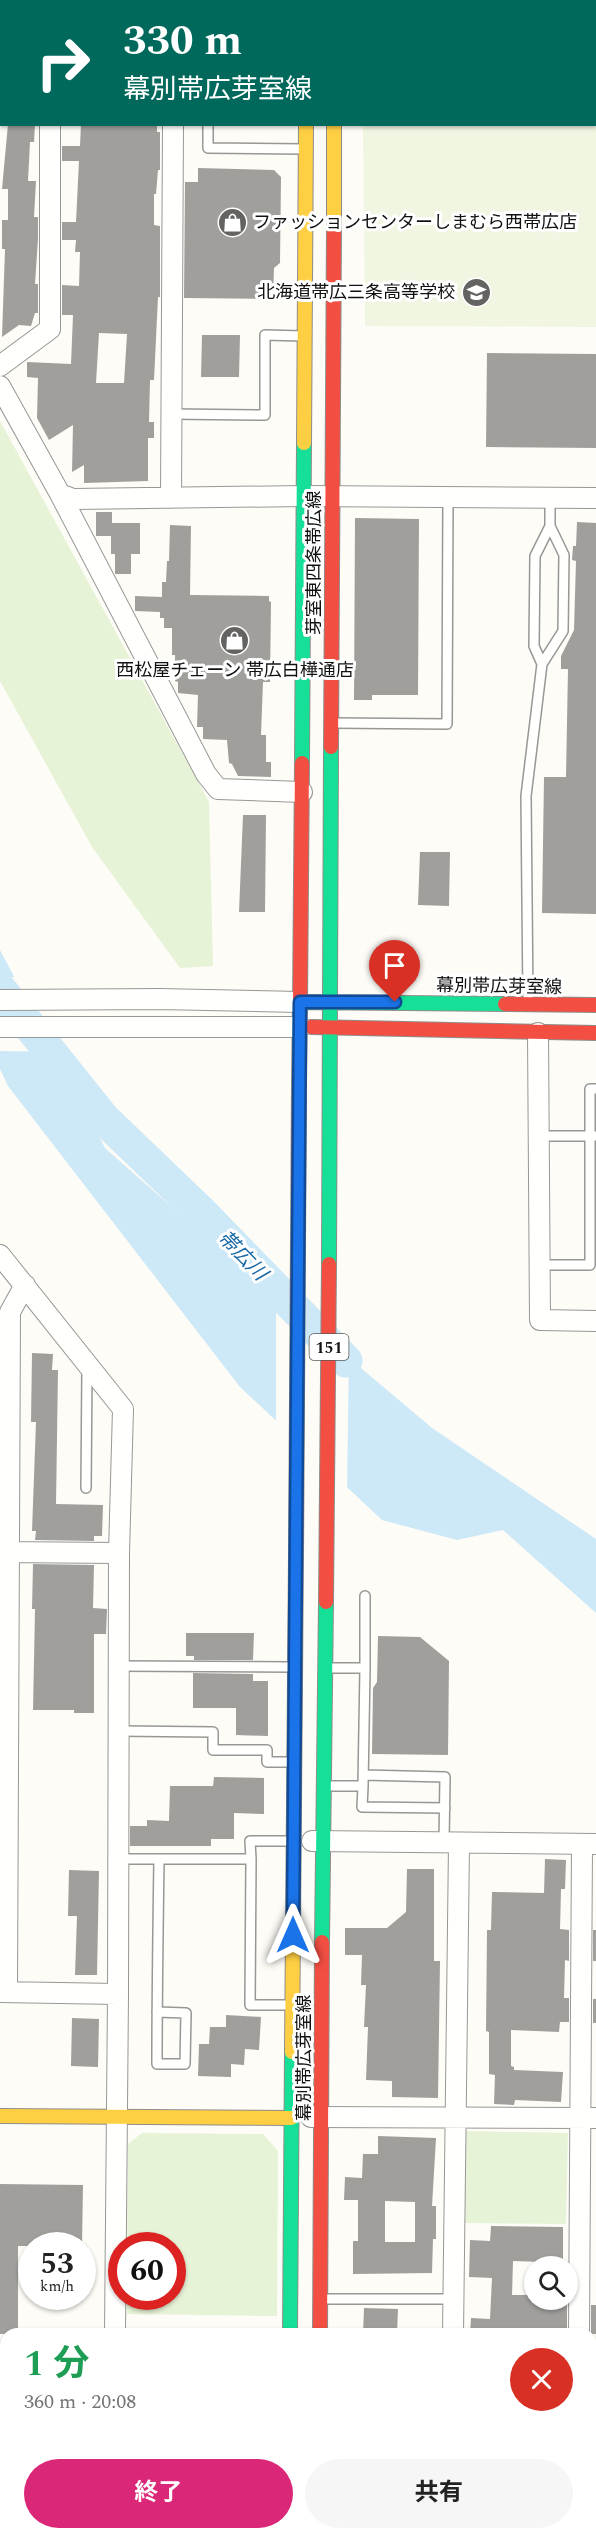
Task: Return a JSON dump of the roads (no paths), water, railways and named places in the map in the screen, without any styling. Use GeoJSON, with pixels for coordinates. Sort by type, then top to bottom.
{"type":"FeatureCollection","features":[{"type":"Feature","properties":{"kind":"main road","name":"芽室東四条帯広線"},"geometry":{"type":"LineString","coordinates":[[300,1002],[306,126]]}},
{"type":"Feature","properties":{"kind":"main road","name":"芽室東四条帯広線"},"geometry":{"type":"LineString","coordinates":[[330,1002],[334,126]]}},
{"type":"Feature","properties":{"kind":"main road","name":"幕別帯広芽室線"},"geometry":{"type":"LineString","coordinates":[[320,2328],[324,1785],[310,1667],[296,1468],[300,1002],[596,1005]]}},
{"type":"Feature","properties":{"kind":"main road","name":"幕別帯広芽室線"},"geometry":{"type":"LineString","coordinates":[[290,2328],[295,1762],[310,1667],[328,1495],[330,1002]]}},
{"type":"Feature","properties":{"kind":"main road"},"geometry":{"type":"LineString","coordinates":[[300,1028],[596,1033]]}},
{"type":"Feature","properties":{"kind":"main road"},"geometry":{"type":"LineString","coordinates":[[0,2116],[291,2118]]}},
{"type":"Feature","properties":{"kind":"street"},"geometry":{"type":"LineString","coordinates":[[0,366],[50,329],[50,126]]}},
{"type":"Feature","properties":{"kind":"street"},"geometry":{"type":"LineString","coordinates":[[171,498],[173,126]]}},
{"type":"Feature","properties":{"kind":"street"},"geometry":{"type":"LineString","coordinates":[[0,386],[60,494],[206,774],[218,789],[302,792]]}},
{"type":"Feature","properties":{"kind":"street"},"geometry":{"type":"LineString","coordinates":[[60,494],[73,499],[304,496],[596,498]]}},
{"type":"Feature","properties":{"kind":"street"},"geometry":{"type":"LineString","coordinates":[[0,1000],[159,999],[300,1002]]}},
{"type":"Feature","properties":{"kind":"street"},"geometry":{"type":"LineString","coordinates":[[0,1027],[300,1028]]}},
{"type":"Feature","properties":{"kind":"street"},"geometry":{"type":"LineString","coordinates":[[538,1033],[540,1320],[596,1321]]}},
{"type":"Feature","properties":{"kind":"street"},"geometry":{"type":"LineString","coordinates":[[0,1255],[123,1409],[119,1553],[115,2328]]}},
{"type":"Feature","properties":{"kind":"street"},"geometry":{"type":"LineString","coordinates":[[25,1285],[10,1312],[4,1552],[4,1992],[118,1994]]}},
{"type":"Feature","properties":{"kind":"street"},"geometry":{"type":"LineString","coordinates":[[4,1552],[119,1553]]}},
{"type":"Feature","properties":{"kind":"street"},"geometry":{"type":"LineString","coordinates":[[294,1842],[589,1844],[589,2118],[579,2328]]}},
{"type":"Feature","properties":{"kind":"street"},"geometry":{"type":"LineString","coordinates":[[452,1843],[453,2328]]}},
{"type":"Feature","properties":{"kind":"street"},"geometry":{"type":"LineString","coordinates":[[291,2118],[454,2116],[589,2118]]}},
{"type":"Feature","properties":{"kind":"lane"},"geometry":{"type":"LineString","coordinates":[[208,126],[208,148],[306,149]]}},
{"type":"Feature","properties":{"kind":"lane"},"geometry":{"type":"LineString","coordinates":[[171,414],[265,415],[266,335],[305,336]]}},
{"type":"Feature","properties":{"kind":"lane"},"geometry":{"type":"LineString","coordinates":[[331,723],[447,724],[448,497]]}},
{"type":"Feature","properties":{"kind":"lane"},"geometry":{"type":"LineString","coordinates":[[528,1004],[526,796],[542,664],[563,631],[564,555],[550,526],[550,498]]}},
{"type":"Feature","properties":{"kind":"lane"},"geometry":{"type":"LineString","coordinates":[[542,664],[534,646],[535,556],[550,526]]}},
{"type":"Feature","properties":{"kind":"lane"},"geometry":{"type":"LineString","coordinates":[[540,1265],[590,1265],[593,1136],[590,1089],[596,1089]]}},
{"type":"Feature","properties":{"kind":"lane"},"geometry":{"type":"LineString","coordinates":[[539,1136],[593,1136]]}},
{"type":"Feature","properties":{"kind":"lane"},"geometry":{"type":"LineString","coordinates":[[86,1488],[87,1364]]}},
{"type":"Feature","properties":{"kind":"lane"},"geometry":{"type":"LineString","coordinates":[[365,1596],[362,1807],[445,1808]]}},
{"type":"Feature","properties":{"kind":"lane"},"geometry":{"type":"LineString","coordinates":[[119,1666],[364,1668]]}},
{"type":"Feature","properties":{"kind":"lane"},"geometry":{"type":"LineString","coordinates":[[119,1731],[213,1732],[213,1750],[267,1750],[267,1762],[295,1762]]}},
{"type":"Feature","properties":{"kind":"lane"},"geometry":{"type":"LineString","coordinates":[[363,1775],[445,1777],[445,1808],[452,1843]]}},
{"type":"Feature","properties":{"kind":"lane"},"geometry":{"type":"LineString","coordinates":[[324,1785],[363,1786]]}},
{"type":"Feature","properties":{"kind":"lane"},"geometry":{"type":"LineString","coordinates":[[293,2005],[250,2005],[250,1841],[294,1842]]}},
{"type":"Feature","properties":{"kind":"lane"},"geometry":{"type":"LineString","coordinates":[[157,2012],[186,2013],[185,2064],[157,2064],[157,2012],[159,1859]]}},
{"type":"Feature","properties":{"kind":"lane"},"geometry":{"type":"LineString","coordinates":[[119,1860],[251,1859]]}},
{"type":"Feature","properties":{"kind":"lane"},"geometry":{"type":"LineString","coordinates":[[320,2299],[453,2299]]}},
{"type":"Feature","properties":{"kind":"water"},"geometry":{"type":"Polygon","coordinates":[[[0,950],[105,1148],[208,1239],[432,1428],[596,1539],[596,1613],[503,1530],[457,1540],[382,1520],[240,1387],[8,1086],[0,1069],[0,950]]]}},
{"type":"Feature","properties":{"kind":"waterway","name":"帯広川"},"geometry":{"type":"LineString","coordinates":[[0,989],[104,1119],[203,1214],[346,1361]]}},
{"type":"Feature","properties":{"kind":"place","name":"ファッションセンターしまむら西帯広店"},"geometry":{"type":"Point","coordinates":[232,222]}},
{"type":"Feature","properties":{"kind":"place","name":"北海道帯広三条高等学校"},"geometry":{"type":"Point","coordinates":[476,292]}},
{"type":"Feature","properties":{"kind":"place","name":"西松屋チェーン 帯広白樺通店"},"geometry":{"type":"Point","coordinates":[235,641]}}]}
